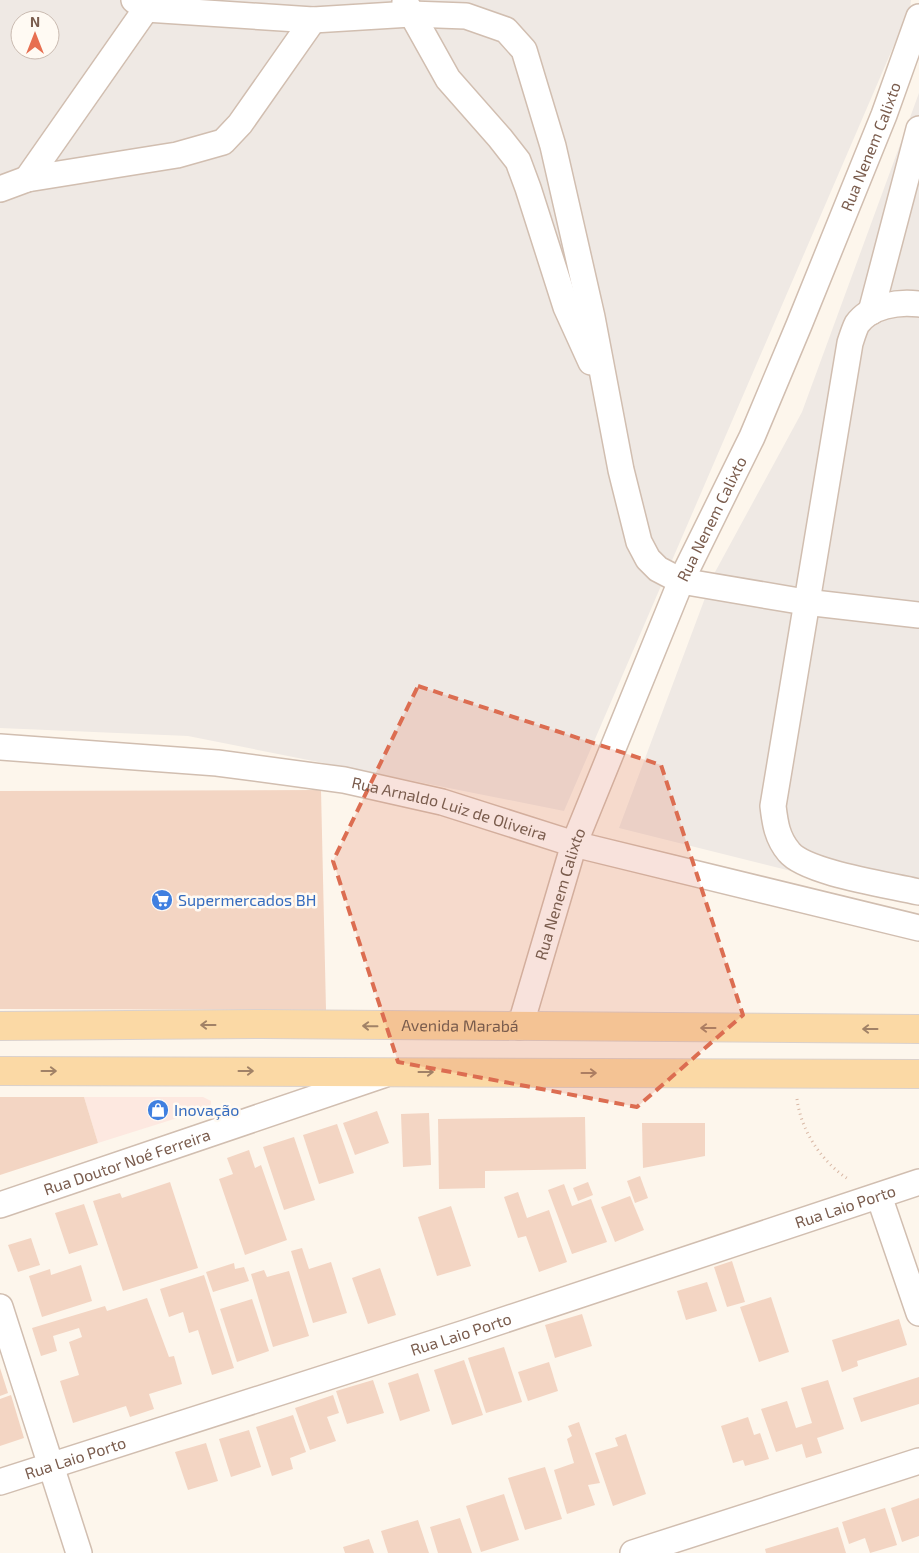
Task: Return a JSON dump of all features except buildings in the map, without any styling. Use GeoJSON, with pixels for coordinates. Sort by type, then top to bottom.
{"type":"FeatureCollection","features":[{"type":"Feature","properties":{"kind":"main road","name":"Avenida Marabá"},"geometry":{"type":"LineString","coordinates":[[0,1026],[262,1024],[919,1029]]}},
{"type":"Feature","properties":{"kind":"main road"},"geometry":{"type":"LineString","coordinates":[[0,1071],[919,1074]]}},
{"type":"Feature","properties":{"kind":"street"},"geometry":{"type":"LineString","coordinates":[[27,179],[140,4],[313,20],[408,7],[466,16],[506,30],[524,50],[553,146],[592,317],[621,470],[639,542],[648,559],[658,569],[681,581],[805,602],[919,615]]}},
{"type":"Feature","properties":{"kind":"street"},"geometry":{"type":"LineString","coordinates":[[408,7],[448,79],[518,161],[566,307],[605,391]]}},
{"type":"Feature","properties":{"kind":"street","name":"Rua Nenem Calixto"},"geometry":{"type":"LineString","coordinates":[[520,1027],[574,844],[681,581],[760,420],[884,115],[919,16]]}},
{"type":"Feature","properties":{"kind":"street"},"geometry":{"type":"LineString","coordinates":[[0,189],[27,179],[177,154],[223,142],[240,124],[313,20]]}},
{"type":"Feature","properties":{"kind":"street"},"geometry":{"type":"LineString","coordinates":[[870,312],[919,129]]}},
{"type":"Feature","properties":{"kind":"street"},"geometry":{"type":"LineString","coordinates":[[919,304],[891,304],[870,312],[857,324],[850,343],[805,602],[773,806],[774,821],[780,838],[790,853],[802,862],[823,870],[919,892]]}},
{"type":"Feature","properties":{"kind":"street","name":"Rua Arnaldo Luiz de Oliveira"},"geometry":{"type":"LineString","coordinates":[[0,747],[217,763],[344,780],[442,802],[574,844],[919,928]]}},
{"type":"Feature","properties":{"kind":"street","name":"Rua Doutor Noé Ferreira"},"geometry":{"type":"LineString","coordinates":[[0,1205],[395,1071]]}},
{"type":"Feature","properties":{"kind":"street","name":"Rua Laio Porto"},"geometry":{"type":"LineString","coordinates":[[0,1482],[466,1333],[919,1182]]}},
{"type":"Feature","properties":{"kind":"street"},"geometry":{"type":"LineString","coordinates":[[879,1196],[919,1313]]}},
{"type":"Feature","properties":{"kind":"street"},"geometry":{"type":"LineString","coordinates":[[0,1307],[79,1553]]}},
{"type":"Feature","properties":{"kind":"street"},"geometry":{"type":"LineString","coordinates":[[633,1553],[919,1461]]}},
{"type":"Feature","properties":{"kind":"path"},"geometry":{"type":"LineString","coordinates":[[794,1074],[798,1108],[807,1135],[835,1171],[879,1196]]}},
{"type":"Feature","properties":{"kind":"highlighted area"},"geometry":{"type":"Polygon","coordinates":[[[418,686],[661,765],[743,1015],[637,1107],[398,1062],[333,861],[418,686]]]}},
{"type":"Feature","properties":{"kind":"shaded area"},"geometry":{"type":"Polygon","coordinates":[[[0,0],[911,0],[910,8],[564,811],[188,736],[0,728],[0,0]]]}},
{"type":"Feature","properties":{"kind":"shaded area"},"geometry":{"type":"Polygon","coordinates":[[[919,93],[919,903],[619,828],[714,574],[802,412],[919,93]]]}},
{"type":"Feature","properties":{"kind":"shaded area"},"geometry":{"type":"Polygon","coordinates":[[[84,1097],[203,1097],[211,1101],[211,1104],[209,1108],[98,1143],[84,1097]]]}},
{"type":"Feature","properties":{"kind":"place","name":"Supermercados BH"},"geometry":{"type":"Point","coordinates":[162,900]}},
{"type":"Feature","properties":{"kind":"place","name":"Inovação"},"geometry":{"type":"Point","coordinates":[158,1110]}}]}
